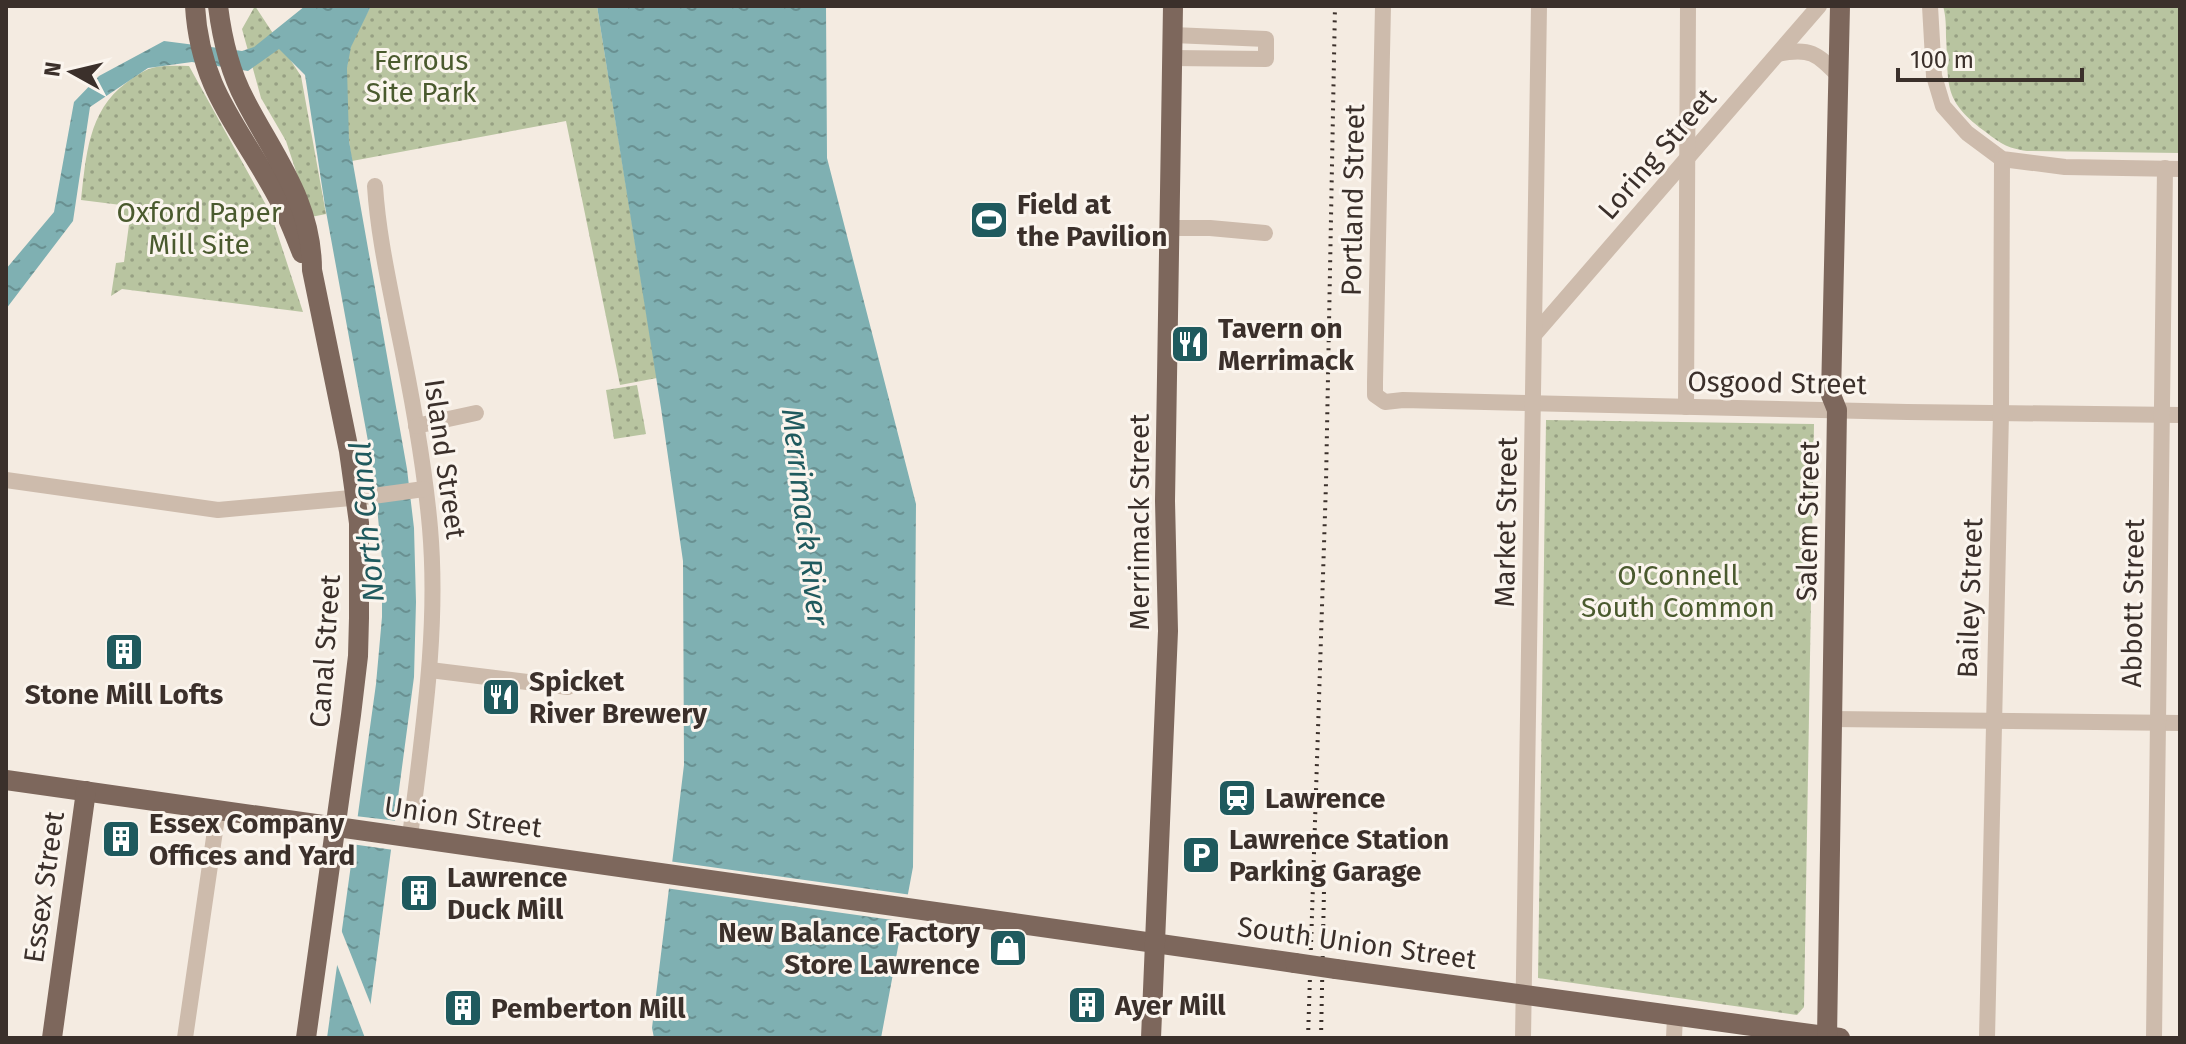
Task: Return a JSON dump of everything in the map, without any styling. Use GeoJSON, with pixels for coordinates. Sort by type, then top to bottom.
{"type":"FeatureCollection","features":[{"type":"Feature","properties":{"kind":"main road","name":"Merrimack Street"},"geometry":{"type":"LineString","coordinates":[[1151,1038],[1168,631],[1165,501],[1173,6]]}},
{"type":"Feature","properties":{"kind":"main road","name":"Salem Street"},"geometry":{"type":"LineString","coordinates":[[1832,1037],[1832,719],[1837,410],[1831,395],[1840,6]]}},
{"type":"Feature","properties":{"kind":"main road","name":"Canal Street"},"geometry":{"type":"LineString","coordinates":[[195,9],[209,77],[229,118],[277,195],[312,270]]}},
{"type":"Feature","properties":{"kind":"main road","name":"Canal Street"},"geometry":{"type":"LineString","coordinates":[[218,9],[236,81],[287,172],[306,221],[312,244],[312,270],[343,422],[364,497],[360,532],[358,656],[345,829],[306,1038]]}},
{"type":"Feature","properties":{"kind":"main road","name":"Union Street"},"geometry":{"type":"LineString","coordinates":[[6,780],[864,902]]}},
{"type":"Feature","properties":{"kind":"main road","name":"Essex Street"},"geometry":{"type":"LineString","coordinates":[[52,1038],[86,791]]}},
{"type":"Feature","properties":{"kind":"main road","name":"South Union Street"},"geometry":{"type":"LineString","coordinates":[[864,902],[1832,1037]]}},
{"type":"Feature","properties":{"kind":"street","name":"Portland Street"},"geometry":{"type":"LineString","coordinates":[[1375,395],[1383,6]]}},
{"type":"Feature","properties":{"kind":"street","name":"Market Street"},"geometry":{"type":"LineString","coordinates":[[1523,1038],[1539,6]]}},
{"type":"Feature","properties":{"kind":"street"},"geometry":{"type":"LineString","coordinates":[[1686,407],[1688,6]]}},
{"type":"Feature","properties":{"kind":"street","name":"Loring Street"},"geometry":{"type":"LineString","coordinates":[[1534,335],[1819,6]]}},
{"type":"Feature","properties":{"kind":"street"},"geometry":{"type":"LineString","coordinates":[[1930,6],[1934,76],[1943,106],[1967,133],[2002,159],[2065,167],[2172,169]]}},
{"type":"Feature","properties":{"kind":"street"},"geometry":{"type":"LineString","coordinates":[[1172,58],[1266,59],[1266,39],[1173,35]]}},
{"type":"Feature","properties":{"kind":"street"},"geometry":{"type":"LineString","coordinates":[[1778,54],[1805,50],[1824,61],[1840,77]]}},
{"type":"Feature","properties":{"kind":"street","name":"Bailey Street"},"geometry":{"type":"LineString","coordinates":[[1987,1038],[2001,413],[2002,159]]}},
{"type":"Feature","properties":{"kind":"street","name":"Abbott Street"},"geometry":{"type":"LineString","coordinates":[[2154,1038],[2163,415],[2172,169]]}},
{"type":"Feature","properties":{"kind":"street","name":"Island Street"},"geometry":{"type":"LineString","coordinates":[[375,186],[378,227],[416,426],[418,490],[433,585],[430,670],[404,837]]}},
{"type":"Feature","properties":{"kind":"street"},"geometry":{"type":"LineString","coordinates":[[1169,228],[1265,233]]}},
{"type":"Feature","properties":{"kind":"street","name":"Osgood Street"},"geometry":{"type":"LineString","coordinates":[[1375,395],[1385,402],[2180,415]]}},
{"type":"Feature","properties":{"kind":"street"},"geometry":{"type":"LineString","coordinates":[[416,426],[476,413]]}},
{"type":"Feature","properties":{"kind":"street"},"geometry":{"type":"LineString","coordinates":[[6,480],[218,510],[418,490]]}},
{"type":"Feature","properties":{"kind":"street"},"geometry":{"type":"LineString","coordinates":[[430,670],[568,687]]}},
{"type":"Feature","properties":{"kind":"street"},"geometry":{"type":"LineString","coordinates":[[1832,719],[2180,723]]}},
{"type":"Feature","properties":{"kind":"street"},"geometry":{"type":"LineString","coordinates":[[185,1038],[218,810]]}},
{"type":"Feature","properties":{"kind":"street"},"geometry":{"type":"LineString","coordinates":[[1674,1038],[1675,1016]]}},
{"type":"Feature","properties":{"kind":"green space"},"geometry":{"type":"Polygon","coordinates":[[[255,6],[301,76],[326,214],[311,217],[286,141],[261,98],[242,29],[255,6]]]}},
{"type":"Feature","properties":{"kind":"green space","name":"Ferrous Site Park"},"geometry":{"type":"Polygon","coordinates":[[[371,6],[597,6],[657,378],[620,385],[566,121],[352,161],[346,103],[348,58],[371,6]]]}},
{"type":"Feature","properties":{"kind":"green space"},"geometry":{"type":"Polygon","coordinates":[[[1943,6],[2180,6],[2180,153],[2027,151],[1999,142],[1960,109],[1950,90],[1943,6]]]}},
{"type":"Feature","properties":{"kind":"green space","name":"Oxford Paper Mill Site"},"geometry":{"type":"Polygon","coordinates":[[[189,66],[271,214],[303,312],[122,289],[111,296],[116,263],[124,262],[130,217],[122,214],[121,205],[81,200],[96,121],[113,94],[145,71],[156,67],[189,66]]]}},
{"type":"Feature","properties":{"kind":"green space"},"geometry":{"type":"Polygon","coordinates":[[[637,385],[646,434],[614,439],[606,390],[637,385]]]}},
{"type":"Feature","properties":{"kind":"green space","name":"O'Connell South Common"},"geometry":{"type":"Polygon","coordinates":[[[1546,420],[1814,424],[1804,1007],[1797,1015],[1538,978],[1546,420]]]}},
{"type":"Feature","properties":{"kind":"water","name":"North Canal"},"geometry":{"type":"Polygon","coordinates":[[[305,6],[371,6],[351,47],[347,68],[349,141],[407,469],[414,528],[414,677],[366,1038],[327,1038],[376,684],[382,617],[382,560],[374,474],[325,206],[305,75],[279,49],[248,71],[192,62],[148,68],[90,107],[73,221],[6,309],[6,269],[54,212],[74,102],[99,76],[164,41],[242,51],[254,47],[305,6]]]}},
{"type":"Feature","properties":{"kind":"water","name":"Merrimack River"},"geometry":{"type":"Polygon","coordinates":[[[597,6],[826,6],[827,158],[916,504],[913,867],[881,1038],[654,1038],[652,1028],[684,765],[683,561],[597,6]]]}},
{"type":"Feature","properties":{"kind":"pier"},"geometry":{"type":"Polygon","coordinates":[[[355,816],[398,821],[394,850],[351,844],[355,816]]]}},
{"type":"Feature","properties":{"kind":"pier"},"geometry":{"type":"Polygon","coordinates":[[[668,861],[912,895],[907,922],[665,888],[668,861]]]}},
{"type":"Feature","properties":{"kind":"pier"},"geometry":{"type":"Polygon","coordinates":[[[340,927],[373,1010],[369,1038],[365,1038],[336,962],[340,927]]]}},
{"type":"Feature","properties":{"kind":"railway"},"geometry":{"type":"LineString","coordinates":[[1308,1038],[1326,483],[1335,6]]}},
{"type":"Feature","properties":{"kind":"railway"},"geometry":{"type":"LineString","coordinates":[[1321,1038],[1324,890]]}},
{"type":"Feature","properties":{"kind":"place","name":"Field at the Pavilion"},"geometry":{"type":"Point","coordinates":[989,220]}},
{"type":"Feature","properties":{"kind":"place","name":"Tavern on Merrimack"},"geometry":{"type":"Point","coordinates":[1190,344]}},
{"type":"Feature","properties":{"kind":"place","name":"Stone Mill Lofts"},"geometry":{"type":"Point","coordinates":[124,652]}},
{"type":"Feature","properties":{"kind":"place","name":"Spicket River Brewery"},"geometry":{"type":"Point","coordinates":[501,697]}},
{"type":"Feature","properties":{"kind":"place","name":"Lawrence"},"geometry":{"type":"Point","coordinates":[1237,798]}},
{"type":"Feature","properties":{"kind":"place","name":"Essex Company Offices and Yard"},"geometry":{"type":"Point","coordinates":[121,839]}},
{"type":"Feature","properties":{"kind":"place","name":"Lawrence Station Parking Garage"},"geometry":{"type":"Point","coordinates":[1201,855]}},
{"type":"Feature","properties":{"kind":"place","name":"Lawrence Duck Mill"},"geometry":{"type":"Point","coordinates":[419,893]}},
{"type":"Feature","properties":{"kind":"place","name":"New Balance Factory Store Lawrence"},"geometry":{"type":"Point","coordinates":[1008,948]}},
{"type":"Feature","properties":{"kind":"place","name":"Ayer Mill"},"geometry":{"type":"Point","coordinates":[1087,1005]}},
{"type":"Feature","properties":{"kind":"place","name":"Pemberton Mill"},"geometry":{"type":"Point","coordinates":[463,1008]}}]}
